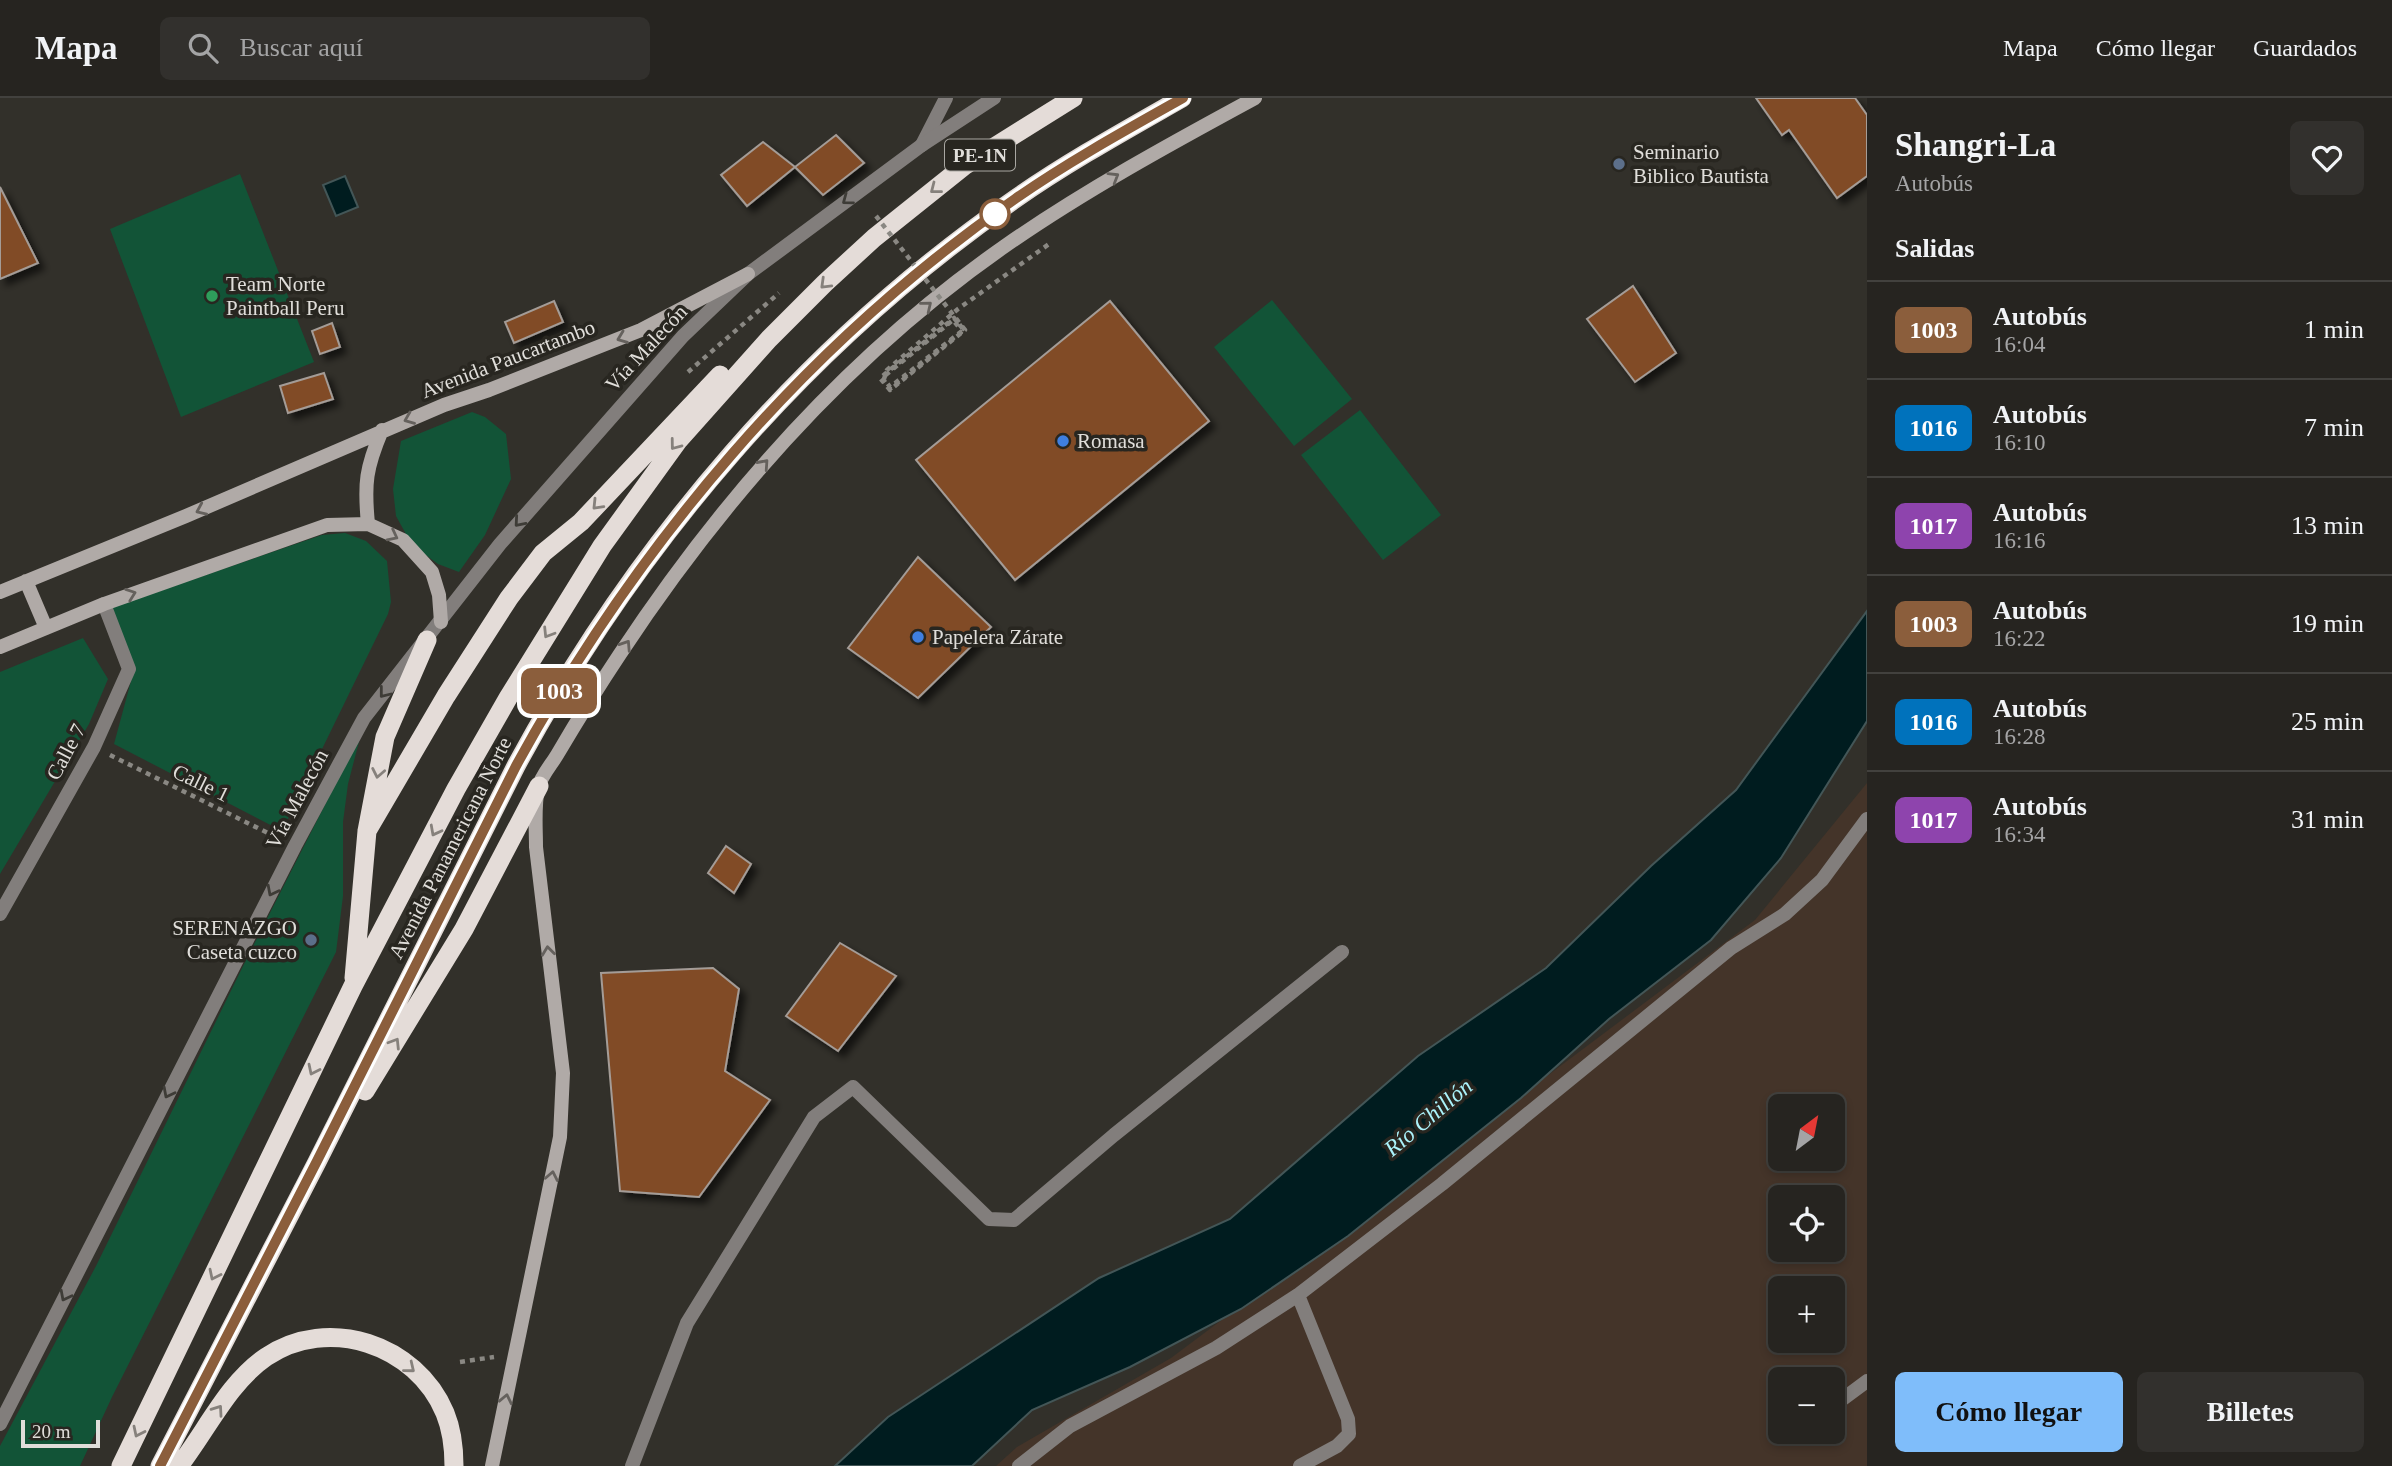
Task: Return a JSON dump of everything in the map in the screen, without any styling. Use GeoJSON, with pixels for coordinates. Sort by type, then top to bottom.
{"type":"FeatureCollection","features":[{"type":"Feature","properties":{"kind":"highway","name":"Avenida Panamericana Norte"},"geometry":{"type":"LineString","coordinates":[[121,1466],[353,986],[456,789],[501,710],[602,546],[678,441],[769,339],[874,238],[954,174],[1073,98]]}},
{"type":"Feature","properties":{"kind":"highway","name":"Avenida Panamericana Norte"},"geometry":{"type":"LineString","coordinates":[[160,1466],[545,713],[618,599],[709,481],[815,363],[922,269],[1017,198],[1113,137],[1182,98]]}},
{"type":"Feature","properties":{"kind":"highway"},"geometry":{"type":"LineString","coordinates":[[367,831],[467,664],[509,598],[543,553],[581,522],[719,376],[769,339]]}},
{"type":"Feature","properties":{"kind":"highway"},"geometry":{"type":"LineString","coordinates":[[353,986],[367,831],[385,737],[427,640]]}},
{"type":"Feature","properties":{"kind":"highway"},"geometry":{"type":"LineString","coordinates":[[317,1161],[392,1049],[452,951],[539,786]]}},
{"type":"Feature","properties":{"kind":"highway"},"geometry":{"type":"LineString","coordinates":[[179,1466],[237,1385],[265,1358],[296,1342],[334,1336],[377,1346],[425,1381],[446,1416],[453,1443],[454,1466]]}},
{"type":"Feature","properties":{"kind":"main road"},"geometry":{"type":"LineString","coordinates":[[492,1466],[560,1137],[563,1103],[563,1073],[536,846],[539,786],[595,691],[708,530],[795,429],[848,377],[920,312],[1004,247],[1119,174],[1255,98]]}},
{"type":"Feature","properties":{"kind":"main road","name":"Avenida Paucartambo"},"geometry":{"type":"LineString","coordinates":[[0,592],[186,516],[382,430],[642,330],[748,274]]}},
{"type":"Feature","properties":{"kind":"main road"},"geometry":{"type":"LineString","coordinates":[[368,524],[365,493],[369,462],[382,430]]}},
{"type":"Feature","properties":{"kind":"main road"},"geometry":{"type":"LineString","coordinates":[[0,647],[104,604],[327,525],[368,524],[403,540],[432,572],[439,595],[441,622]]}},
{"type":"Feature","properties":{"kind":"main road"},"geometry":{"type":"LineString","coordinates":[[26,581],[46,628]]}},
{"type":"Feature","properties":{"kind":"street"},"geometry":{"type":"LineString","coordinates":[[922,145],[946,98]]}},
{"type":"Feature","properties":{"kind":"street","name":"Avenida Paucartambo"},"geometry":{"type":"LineString","coordinates":[[748,274],[922,145],[994,98]]}},
{"type":"Feature","properties":{"kind":"street","name":"Vía Malecón"},"geometry":{"type":"LineString","coordinates":[[0,1424],[295,846],[364,718],[500,544],[683,336],[748,274]]}},
{"type":"Feature","properties":{"kind":"street","name":"Calle 7"},"geometry":{"type":"LineString","coordinates":[[0,914],[94,747],[129,669],[104,604]]}},
{"type":"Feature","properties":{"kind":"street"},"geometry":{"type":"LineString","coordinates":[[1019,1466],[1070,1426],[1216,1348],[1298,1295],[1442,1184],[1731,948],[1785,914],[1822,880],[1867,819]]}},
{"type":"Feature","properties":{"kind":"street"},"geometry":{"type":"LineString","coordinates":[[632,1466],[687,1323],[814,1117],[853,1087],[989,1219],[1014,1220],[1114,1135],[1342,952]]}},
{"type":"Feature","properties":{"kind":"street"},"geometry":{"type":"LineString","coordinates":[[1298,1295],[1348,1419],[1349,1434],[1338,1446],[1300,1466]]}},
{"type":"Feature","properties":{"kind":"street"},"geometry":{"type":"LineString","coordinates":[[1845,1397],[1867,1381]]}},
{"type":"Feature","properties":{"kind":"path"},"geometry":{"type":"LineString","coordinates":[[876,216],[965,330],[890,390],[880,378],[954,318],[964,330],[890,389],[882,378],[953,320],[962,331],[890,387],[884,379],[887,370],[958,309],[1054,240]]}},
{"type":"Feature","properties":{"kind":"path","name":"Calle 1"},"geometry":{"type":"LineString","coordinates":[[94,747],[295,846]]}},
{"type":"Feature","properties":{"kind":"path"},"geometry":{"type":"LineString","coordinates":[[460,1362],[516,1354]]}},
{"type":"Feature","properties":{"kind":"shaded area"},"geometry":{"type":"Polygon","coordinates":[[[1867,783],[1867,1466],[996,1466],[1017,1447],[1171,1358],[1755,920],[1867,783]]]}},
{"type":"Feature","properties":{"kind":"green space","name":"Team Norte Paintball Peru"},"geometry":{"type":"Polygon","coordinates":[[[240,174],[314,362],[181,417],[110,229],[240,174]]]}},
{"type":"Feature","properties":{"kind":"green space"},"geometry":{"type":"Polygon","coordinates":[[[1272,300],[1352,399],[1294,446],[1214,347],[1272,300]]]}},
{"type":"Feature","properties":{"kind":"green space"},"geometry":{"type":"Polygon","coordinates":[[[1360,410],[1441,515],[1383,560],[1301,455],[1360,410]]]}},
{"type":"Feature","properties":{"kind":"green space"},"geometry":{"type":"Polygon","coordinates":[[[472,412],[485,417],[506,434],[511,479],[485,535],[459,572],[438,564],[412,545],[396,516],[393,489],[401,441],[472,412]]]}},
{"type":"Feature","properties":{"kind":"green space"},"geometry":{"type":"Polygon","coordinates":[[[345,533],[366,541],[387,561],[391,602],[388,614],[282,831],[114,744],[134,670],[112,607],[322,535],[345,533]]]}},
{"type":"Feature","properties":{"kind":"green space"},"geometry":{"type":"Polygon","coordinates":[[[83,638],[108,679],[89,724],[0,874],[0,672],[83,638]]]}},
{"type":"Feature","properties":{"kind":"green space"},"geometry":{"type":"Polygon","coordinates":[[[361,734],[348,784],[343,822],[343,896],[336,952],[112,1397],[80,1466],[0,1466],[0,1446],[96,1266],[249,954],[361,734]]]}},
{"type":"Feature","properties":{"kind":"water"},"geometry":{"type":"Polygon","coordinates":[[[345,176],[358,207],[336,216],[323,185],[345,176]]]}},
{"type":"Feature","properties":{"kind":"water","name":"Río Chillón"},"geometry":{"type":"Polygon","coordinates":[[[1867,611],[1867,721],[1781,858],[1711,940],[1609,1019],[1521,1098],[1348,1236],[1241,1309],[1130,1367],[1032,1410],[972,1466],[835,1466],[888,1417],[1099,1278],[1230,1219],[1418,1056],[1546,968],[1651,866],[1736,790],[1867,611]]]}},
{"type":"Feature","properties":{"kind":"building"},"geometry":{"type":"Polygon","coordinates":[[[1756,98],[1855,98],[1867,115],[1867,176],[1837,198],[1789,130],[1782,135],[1756,98]]]}},
{"type":"Feature","properties":{"kind":"building"},"geometry":{"type":"Polygon","coordinates":[[[836,135],[864,163],[823,195],[795,167],[836,135]]]}},
{"type":"Feature","properties":{"kind":"building"},"geometry":{"type":"Polygon","coordinates":[[[763,142],[795,167],[747,206],[721,175],[763,142]]]}},
{"type":"Feature","properties":{"kind":"building"},"geometry":{"type":"Polygon","coordinates":[[[0,187],[38,263],[0,279],[0,187]]]}},
{"type":"Feature","properties":{"kind":"building"},"geometry":{"type":"Polygon","coordinates":[[[1633,286],[1676,353],[1635,382],[1587,319],[1633,286]]]}},
{"type":"Feature","properties":{"kind":"building"},"geometry":{"type":"Polygon","coordinates":[[[554,301],[563,322],[514,343],[505,322],[554,301]]]}},
{"type":"Feature","properties":{"kind":"building","name":"Romasa"},"geometry":{"type":"Polygon","coordinates":[[[1110,301],[1209,421],[1015,580],[916,460],[1110,301]]]}},
{"type":"Feature","properties":{"kind":"building"},"geometry":{"type":"Polygon","coordinates":[[[332,323],[340,347],[320,354],[312,331],[332,323]]]}},
{"type":"Feature","properties":{"kind":"building"},"geometry":{"type":"Polygon","coordinates":[[[324,373],[333,399],[288,413],[280,386],[324,373]]]}},
{"type":"Feature","properties":{"kind":"building","name":"Papelera Zárate"},"geometry":{"type":"Polygon","coordinates":[[[918,557],[991,627],[918,698],[848,648],[918,557]]]}},
{"type":"Feature","properties":{"kind":"building"},"geometry":{"type":"Polygon","coordinates":[[[726,846],[751,864],[734,893],[708,873],[726,846]]]}},
{"type":"Feature","properties":{"kind":"building"},"geometry":{"type":"Polygon","coordinates":[[[840,943],[896,976],[838,1051],[786,1016],[840,943]]]}},
{"type":"Feature","properties":{"kind":"building"},"geometry":{"type":"Polygon","coordinates":[[[713,968],[739,989],[725,1071],[770,1100],[699,1197],[620,1191],[601,973],[713,968]]]}},
{"type":"Feature","properties":{"kind":"bus line","name":"1003"},"geometry":{"type":"LineString","coordinates":[[160,1466],[516,766],[545,713],[618,599],[709,481],[815,363],[874,310],[922,269],[1017,198],[1113,137],[1183,98]]}},
{"type":"Feature","properties":{"kind":"place","name":"Seminario Biblico Bautista"},"geometry":{"type":"Point","coordinates":[1619,164]}},
{"type":"Feature","properties":{"kind":"place","name":"Team Norte Paintball Peru"},"geometry":{"type":"Point","coordinates":[212,296]}},
{"type":"Feature","properties":{"kind":"place","name":"Romasa"},"geometry":{"type":"Point","coordinates":[1063,441]}},
{"type":"Feature","properties":{"kind":"place","name":"Papelera Zárate"},"geometry":{"type":"Point","coordinates":[918,637]}},
{"type":"Feature","properties":{"kind":"place","name":"SERENAZGO Caseta cuzco"},"geometry":{"type":"Point","coordinates":[311,940]}}]}
